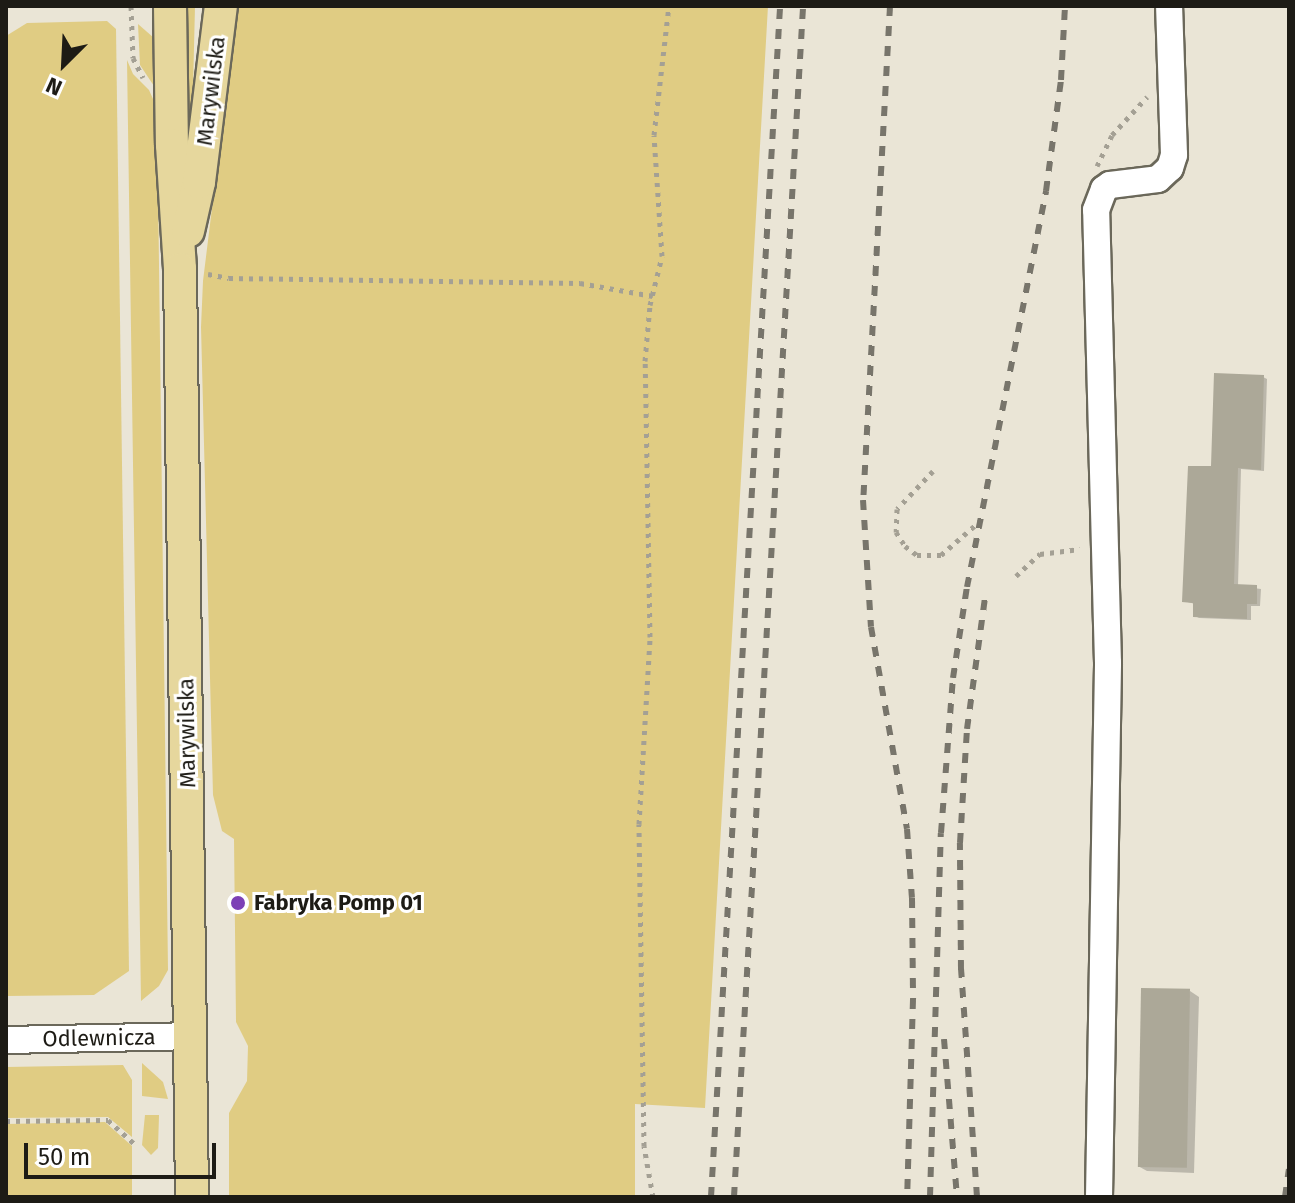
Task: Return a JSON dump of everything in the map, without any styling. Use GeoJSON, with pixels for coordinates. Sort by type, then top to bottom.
{"type":"FeatureCollection","features":[{"type":"Feature","properties":{"kind":"main road","name":"Marywilska"},"geometry":{"type":"LineString","coordinates":[[170,6],[172,145],[180,269],[192,1197]]}},
{"type":"Feature","properties":{"kind":"main road","name":"Marywilska"},"geometry":{"type":"LineString","coordinates":[[180,269],[199,182],[221,6]]}},
{"type":"Feature","properties":{"kind":"street"},"geometry":{"type":"LineString","coordinates":[[1099,1197],[1108,663],[1096,210],[1104,189],[1119,182],[1158,179],[1170,168],[1174,155],[1169,6]]}},
{"type":"Feature","properties":{"kind":"street","name":"Odlewnicza"},"geometry":{"type":"LineString","coordinates":[[6,1040],[191,1036]]}},
{"type":"Feature","properties":{"kind":"path"},"geometry":{"type":"LineString","coordinates":[[131,6],[133,58]]}},
{"type":"Feature","properties":{"kind":"path"},"geometry":{"type":"LineString","coordinates":[[653,1197],[644,1146],[639,824],[650,637],[646,333],[662,256],[654,135],[669,6]]}},
{"type":"Feature","properties":{"kind":"path"},"geometry":{"type":"LineString","coordinates":[[1104,189],[1097,173],[1101,152],[1118,126],[1154,88],[1170,61]]}},
{"type":"Feature","properties":{"kind":"path"},"geometry":{"type":"LineString","coordinates":[[180,269],[229,278],[580,283],[653,296]]}},
{"type":"Feature","properties":{"kind":"path"},"geometry":{"type":"LineString","coordinates":[[933,471],[897,509],[896,532],[905,546],[917,555],[941,555],[980,521]]}},
{"type":"Feature","properties":{"kind":"path"},"geometry":{"type":"LineString","coordinates":[[1016,576],[1028,561],[1047,551],[1105,549]]}},
{"type":"Feature","properties":{"kind":"path"},"geometry":{"type":"LineString","coordinates":[[6,1121],[108,1120],[137,1146]]}},
{"type":"Feature","properties":{"kind":"shaded area"},"geometry":{"type":"Polygon","coordinates":[[[186,6],[195,6],[192,130],[188,150],[186,6]]]}},
{"type":"Feature","properties":{"kind":"shaded area"},"geometry":{"type":"Polygon","coordinates":[[[237,6],[768,6],[705,1108],[635,1104],[635,1197],[229,1197],[229,1113],[247,1081],[248,1046],[236,1022],[234,839],[222,831],[213,795],[201,327],[203,281],[237,6]]]}},
{"type":"Feature","properties":{"kind":"shaded area"},"geometry":{"type":"Polygon","coordinates":[[[107,21],[116,29],[129,971],[94,995],[6,996],[6,36],[27,23],[107,21]]]}},
{"type":"Feature","properties":{"kind":"shaded area"},"geometry":{"type":"Polygon","coordinates":[[[138,24],[154,38],[159,52],[160,78],[154,86],[140,65],[138,24]]]}},
{"type":"Feature","properties":{"kind":"shaded area"},"geometry":{"type":"Polygon","coordinates":[[[127,60],[133,74],[149,90],[157,108],[168,970],[159,986],[141,1001],[127,60]]]}},
{"type":"Feature","properties":{"kind":"shaded area"},"geometry":{"type":"Polygon","coordinates":[[[142,1063],[163,1082],[168,1099],[142,1096],[142,1063]]]}},
{"type":"Feature","properties":{"kind":"shaded area"},"geometry":{"type":"Polygon","coordinates":[[[123,1065],[132,1080],[132,1137],[108,1117],[6,1118],[6,1067],[123,1065]]]}},
{"type":"Feature","properties":{"kind":"shaded area"},"geometry":{"type":"Polygon","coordinates":[[[145,1115],[159,1115],[158,1148],[151,1155],[142,1145],[145,1115]]]}},
{"type":"Feature","properties":{"kind":"shaded area"},"geometry":{"type":"Polygon","coordinates":[[[105,1122],[132,1146],[132,1197],[6,1197],[6,1124],[105,1122]]]}},
{"type":"Feature","properties":{"kind":"building"},"geometry":{"type":"Polygon","coordinates":[[[1214,373],[1264,375],[1261,470],[1238,468],[1234,584],[1257,585],[1257,604],[1247,604],[1247,619],[1193,617],[1193,603],[1182,602],[1188,466],[1211,466],[1214,373]]]}},
{"type":"Feature","properties":{"kind":"building"},"geometry":{"type":"Polygon","coordinates":[[[1141,988],[1190,989],[1187,1168],[1138,1167],[1141,988]]]}},
{"type":"Feature","properties":{"kind":"railway"},"geometry":{"type":"LineString","coordinates":[[711,1197],[780,6]]}},
{"type":"Feature","properties":{"kind":"railway"},"geometry":{"type":"LineString","coordinates":[[734,1197],[803,6]]}},
{"type":"Feature","properties":{"kind":"railway"},"geometry":{"type":"LineString","coordinates":[[890,6],[863,500],[871,627],[907,829],[912,898],[913,999],[907,1197]]}},
{"type":"Feature","properties":{"kind":"railway"},"geometry":{"type":"LineString","coordinates":[[930,1197],[941,833],[953,678],[967,587],[1046,191],[1061,80],[1065,6]]}},
{"type":"Feature","properties":{"kind":"railway"},"geometry":{"type":"LineString","coordinates":[[977,1197],[961,970],[960,843],[967,729],[985,598]]}},
{"type":"Feature","properties":{"kind":"railway"},"geometry":{"type":"LineString","coordinates":[[944,1039],[957,1197]]}},
{"type":"Feature","properties":{"kind":"railway"},"geometry":{"type":"LineString","coordinates":[[1285,1197],[1289,1169]]}},
{"type":"Feature","properties":{"kind":"place","name":"Fabryka Pomp 01"},"geometry":{"type":"Point","coordinates":[238,903]}}]}
